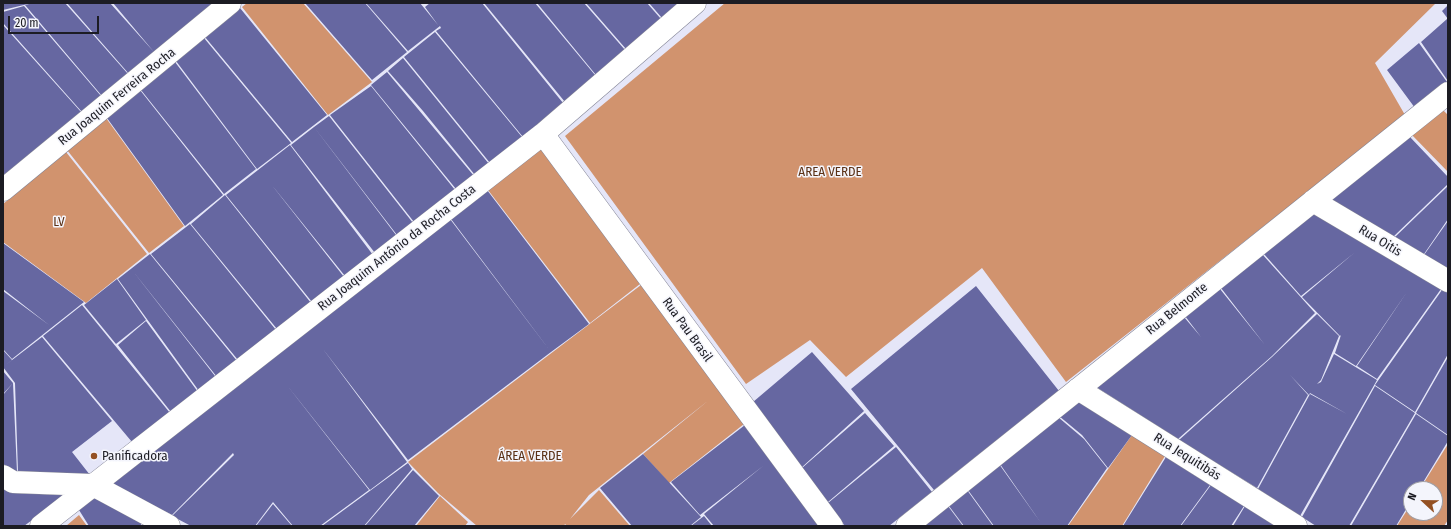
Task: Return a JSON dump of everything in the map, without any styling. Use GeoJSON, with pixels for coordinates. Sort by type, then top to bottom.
{"type":"FeatureCollection","features":[{"type":"Feature","properties":{"kind":"street","name":"Rua Joaquim Ferreira Rocha"},"geometry":{"type":"LineString","coordinates":[[3,190],[230,3]]}},
{"type":"Feature","properties":{"kind":"street","name":"Rua Joaquim Antônio da Rocha Costa"},"geometry":{"type":"LineString","coordinates":[[41,526],[543,134],[695,3]]}},
{"type":"Feature","properties":{"kind":"street","name":"Rua Belmonte"},"geometry":{"type":"LineString","coordinates":[[907,526],[1448,93]]}},
{"type":"Feature","properties":{"kind":"street","name":"Rua Pau Brasil"},"geometry":{"type":"LineString","coordinates":[[543,134],[832,526]]}},
{"type":"Feature","properties":{"kind":"street","name":"Rua Oitis"},"geometry":{"type":"LineString","coordinates":[[1313,201],[1448,281]]}},
{"type":"Feature","properties":{"kind":"street","name":"Rua Jequitibás"},"geometry":{"type":"LineString","coordinates":[[1078,389],[1296,526]]}},
{"type":"Feature","properties":{"kind":"street"},"geometry":{"type":"LineString","coordinates":[[3,476],[13,482],[93,485],[169,526]]}},
{"type":"Feature","properties":{"kind":"green space"},"geometry":{"type":"Polygon","coordinates":[[[247,3],[303,3],[372,82],[328,115],[242,7],[247,3]]]}},
{"type":"Feature","properties":{"kind":"green space","name":"AREA VERDE"},"geometry":{"type":"Polygon","coordinates":[[[725,3],[1436,3],[1375,63],[1405,115],[1066,382],[982,268],[846,377],[810,340],[746,384],[565,136],[725,3]]]}},
{"type":"Feature","properties":{"kind":"green space"},"geometry":{"type":"Polygon","coordinates":[[[1443,110],[1448,115],[1448,172],[1412,135],[1443,110]]]}},
{"type":"Feature","properties":{"kind":"green space"},"geometry":{"type":"Polygon","coordinates":[[[106,118],[184,226],[149,253],[67,150],[106,118]]]}},
{"type":"Feature","properties":{"kind":"green space"},"geometry":{"type":"Polygon","coordinates":[[[541,149],[640,284],[590,323],[488,190],[541,149]]]}},
{"type":"Feature","properties":{"kind":"green space","name":"LV"},"geometry":{"type":"Polygon","coordinates":[[[66,152],[147,254],[86,303],[3,242],[3,204],[66,152]]]}},
{"type":"Feature","properties":{"kind":"green space","name":"ÁREA VERDE"},"geometry":{"type":"Polygon","coordinates":[[[641,285],[744,424],[669,483],[643,454],[709,400],[589,495],[570,519],[599,490],[630,526],[567,526],[565,524],[564,526],[477,526],[438,493],[408,462],[641,285]]]}},
{"type":"Feature","properties":{"kind":"green space"},"geometry":{"type":"Polygon","coordinates":[[[1132,435],[1165,456],[1122,526],[1068,526],[1132,435]]]}},
{"type":"Feature","properties":{"kind":"green space"},"geometry":{"type":"Polygon","coordinates":[[[1448,444],[1448,520],[1444,526],[1397,526],[1403,517],[1403,521],[1443,521],[1443,481],[1425,481],[1448,444]]]}},
{"type":"Feature","properties":{"kind":"green space"},"geometry":{"type":"Polygon","coordinates":[[[440,496],[468,522],[465,526],[416,526],[440,496]]]}},
{"type":"Feature","properties":{"kind":"green space"},"geometry":{"type":"Polygon","coordinates":[[[79,515],[87,526],[66,526],[79,515]]]}},
{"type":"Feature","properties":{"kind":"building"},"geometry":{"type":"Polygon","coordinates":[[[3,3],[28,3],[28,4],[3,10],[3,3]]]}},
{"type":"Feature","properties":{"kind":"building"},"geometry":{"type":"Polygon","coordinates":[[[33,3],[65,3],[128,74],[102,96],[25,5],[33,3]]]}},
{"type":"Feature","properties":{"kind":"building"},"geometry":{"type":"Polygon","coordinates":[[[67,3],[110,3],[154,52],[129,74],[67,3]]]}},
{"type":"Feature","properties":{"kind":"building"},"geometry":{"type":"Polygon","coordinates":[[[113,3],[210,3],[211,5],[154,52],[113,3]]]}},
{"type":"Feature","properties":{"kind":"building"},"geometry":{"type":"Polygon","coordinates":[[[305,3],[365,3],[407,52],[372,80],[305,3]]]}},
{"type":"Feature","properties":{"kind":"building"},"geometry":{"type":"Polygon","coordinates":[[[366,3],[420,3],[438,25],[425,7],[430,3],[482,3],[563,103],[523,137],[436,31],[441,28],[440,26],[408,51],[366,3]]]}},
{"type":"Feature","properties":{"kind":"building"},"geometry":{"type":"Polygon","coordinates":[[[484,3],[535,3],[595,75],[565,102],[484,3]]]}},
{"type":"Feature","properties":{"kind":"building"},"geometry":{"type":"Polygon","coordinates":[[[537,3],[584,3],[625,50],[596,75],[537,3]]]}},
{"type":"Feature","properties":{"kind":"building"},"geometry":{"type":"Polygon","coordinates":[[[586,3],[647,3],[661,19],[626,49],[586,3]]]}},
{"type":"Feature","properties":{"kind":"building"},"geometry":{"type":"Polygon","coordinates":[[[649,3],[680,3],[662,18],[649,3]]]}},
{"type":"Feature","properties":{"kind":"building"},"geometry":{"type":"Polygon","coordinates":[[[1448,5],[1448,19],[1442,11],[1448,5]]]}},
{"type":"Feature","properties":{"kind":"building"},"geometry":{"type":"Polygon","coordinates":[[[24,6],[101,96],[82,112],[3,23],[3,12],[24,6]]]}},
{"type":"Feature","properties":{"kind":"building"},"geometry":{"type":"Polygon","coordinates":[[[240,8],[327,115],[292,142],[205,37],[240,8]]]}},
{"type":"Feature","properties":{"kind":"building"},"geometry":{"type":"Polygon","coordinates":[[[1447,19],[1448,21],[1448,81],[1421,42],[1447,19]]]}},
{"type":"Feature","properties":{"kind":"building"},"geometry":{"type":"Polygon","coordinates":[[[3,25],[81,112],[3,177],[3,25]]]}},
{"type":"Feature","properties":{"kind":"building"},"geometry":{"type":"Polygon","coordinates":[[[435,32],[522,137],[490,163],[404,57],[435,32]]]}},
{"type":"Feature","properties":{"kind":"building"},"geometry":{"type":"Polygon","coordinates":[[[204,38],[291,143],[257,169],[176,61],[204,38]]]}},
{"type":"Feature","properties":{"kind":"building"},"geometry":{"type":"Polygon","coordinates":[[[1419,43],[1447,82],[1415,108],[1387,70],[1419,43]]]}},
{"type":"Feature","properties":{"kind":"building"},"geometry":{"type":"Polygon","coordinates":[[[403,58],[489,164],[475,175],[388,71],[403,58]]]}},
{"type":"Feature","properties":{"kind":"building"},"geometry":{"type":"Polygon","coordinates":[[[175,62],[256,169],[224,194],[141,90],[175,62]]]}},
{"type":"Feature","properties":{"kind":"building"},"geometry":{"type":"Polygon","coordinates":[[[387,72],[474,176],[456,189],[371,85],[387,72]]]}},
{"type":"Feature","properties":{"kind":"building"},"geometry":{"type":"Polygon","coordinates":[[[371,86],[455,190],[414,222],[330,115],[371,86]]]}},
{"type":"Feature","properties":{"kind":"building"},"geometry":{"type":"Polygon","coordinates":[[[140,90],[223,195],[185,226],[107,118],[140,90]]]}},
{"type":"Feature","properties":{"kind":"building"},"geometry":{"type":"Polygon","coordinates":[[[329,116],[413,223],[397,235],[314,127],[329,116]]]}},
{"type":"Feature","properties":{"kind":"building"},"geometry":{"type":"Polygon","coordinates":[[[314,127],[396,235],[375,253],[291,145],[314,127]]]}},
{"type":"Feature","properties":{"kind":"building"},"geometry":{"type":"Polygon","coordinates":[[[1410,137],[1448,177],[1448,184],[1393,237],[1330,199],[1410,137]]]}},
{"type":"Feature","properties":{"kind":"building"},"geometry":{"type":"Polygon","coordinates":[[[290,145],[373,255],[345,276],[271,184],[344,277],[312,302],[226,195],[290,145]]]}},
{"type":"Feature","properties":{"kind":"building"},"geometry":{"type":"Polygon","coordinates":[[[1448,186],[1448,219],[1424,254],[1395,237],[1448,186]]]}},
{"type":"Feature","properties":{"kind":"building"},"geometry":{"type":"Polygon","coordinates":[[[487,190],[589,324],[551,352],[451,219],[487,190]]]}},
{"type":"Feature","properties":{"kind":"building"},"geometry":{"type":"Polygon","coordinates":[[[225,195],[311,303],[277,329],[191,224],[225,195]]]}},
{"type":"Feature","properties":{"kind":"building"},"geometry":{"type":"Polygon","coordinates":[[[1314,213],[1441,289],[1377,379],[1357,366],[1407,292],[1356,366],[1335,353],[1341,335],[1340,336],[1302,297],[1354,253],[1301,296],[1264,254],[1314,213]]]}},
{"type":"Feature","properties":{"kind":"building"},"geometry":{"type":"Polygon","coordinates":[[[450,219],[551,352],[408,460],[323,349],[407,462],[370,490],[286,384],[369,490],[320,526],[293,526],[273,502],[255,526],[191,526],[172,516],[234,455],[233,453],[172,515],[112,484],[450,219]]]}},
{"type":"Feature","properties":{"kind":"building"},"geometry":{"type":"Polygon","coordinates":[[[1448,221],[1448,269],[1424,255],[1448,221]]]}},
{"type":"Feature","properties":{"kind":"building"},"geometry":{"type":"Polygon","coordinates":[[[190,224],[276,330],[238,360],[151,254],[190,224]]]}},
{"type":"Feature","properties":{"kind":"building"},"geometry":{"type":"Polygon","coordinates":[[[3,243],[84,302],[12,359],[3,349],[3,291],[49,325],[3,289],[3,243]]]}},
{"type":"Feature","properties":{"kind":"building"},"geometry":{"type":"Polygon","coordinates":[[[150,254],[237,361],[217,377],[132,270],[215,376],[199,391],[118,279],[150,254]]]}},
{"type":"Feature","properties":{"kind":"building"},"geometry":{"type":"Polygon","coordinates":[[[1262,254],[1315,313],[1272,356],[1178,439],[1096,387],[1184,317],[1201,337],[1185,316],[1220,289],[1265,345],[1221,288],[1262,254]]]}},
{"type":"Feature","properties":{"kind":"building"},"geometry":{"type":"Polygon","coordinates":[[[117,279],[146,320],[116,344],[84,305],[117,279]]]}},
{"type":"Feature","properties":{"kind":"building"},"geometry":{"type":"Polygon","coordinates":[[[976,286],[1059,391],[934,490],[851,389],[976,286]]]}},
{"type":"Feature","properties":{"kind":"building"},"geometry":{"type":"Polygon","coordinates":[[[1442,290],[1448,293],[1448,354],[1415,412],[1375,385],[1442,290]]]}},
{"type":"Feature","properties":{"kind":"building"},"geometry":{"type":"Polygon","coordinates":[[[82,305],[170,413],[132,442],[43,336],[82,305]]]}},
{"type":"Feature","properties":{"kind":"building"},"geometry":{"type":"Polygon","coordinates":[[[1317,314],[1339,336],[1321,380],[1317,384],[1321,382],[1334,354],[1377,380],[1300,516],[1258,489],[1310,394],[1347,414],[1310,393],[1309,395],[1290,375],[1308,395],[1257,488],[1179,440],[1272,357],[1317,314]]]}},
{"type":"Feature","properties":{"kind":"building"},"geometry":{"type":"Polygon","coordinates":[[[146,321],[198,392],[171,412],[118,345],[146,321]]]}},
{"type":"Feature","properties":{"kind":"building"},"geometry":{"type":"Polygon","coordinates":[[[42,337],[112,421],[72,452],[90,475],[18,472],[15,383],[3,367],[42,337]]]}},
{"type":"Feature","properties":{"kind":"building"},"geometry":{"type":"Polygon","coordinates":[[[3,350],[12,360],[3,367],[3,350]]]}},
{"type":"Feature","properties":{"kind":"building"},"geometry":{"type":"Polygon","coordinates":[[[812,352],[864,411],[801,468],[753,402],[812,352]]]}},
{"type":"Feature","properties":{"kind":"building"},"geometry":{"type":"Polygon","coordinates":[[[1448,357],[1448,435],[1416,413],[1448,357]]]}},
{"type":"Feature","properties":{"kind":"building"},"geometry":{"type":"Polygon","coordinates":[[[3,371],[13,383],[3,394],[3,371]]]}},
{"type":"Feature","properties":{"kind":"building"},"geometry":{"type":"Polygon","coordinates":[[[13,383],[17,472],[3,464],[3,395],[13,383]]]}},
{"type":"Feature","properties":{"kind":"building"},"geometry":{"type":"Polygon","coordinates":[[[1375,386],[1415,413],[1349,526],[1316,526],[1302,517],[1375,386]]]}},
{"type":"Feature","properties":{"kind":"building"},"geometry":{"type":"Polygon","coordinates":[[[1080,401],[1132,435],[1108,468],[1082,435],[1059,416],[1080,401]]]}},
{"type":"Feature","properties":{"kind":"building"},"geometry":{"type":"Polygon","coordinates":[[[865,413],[894,446],[828,502],[802,468],[865,413]]]}},
{"type":"Feature","properties":{"kind":"building"},"geometry":{"type":"Polygon","coordinates":[[[1416,414],[1448,436],[1448,441],[1424,481],[1403,481],[1403,514],[1396,526],[1351,526],[1416,414]]]}},
{"type":"Feature","properties":{"kind":"building"},"geometry":{"type":"Polygon","coordinates":[[[1058,417],[1084,439],[1107,468],[1067,526],[994,526],[968,490],[999,464],[1041,523],[1000,464],[1058,417]]]}},
{"type":"Feature","properties":{"kind":"building"},"geometry":{"type":"Polygon","coordinates":[[[745,425],[819,526],[714,526],[704,514],[763,466],[700,515],[671,482],[745,425]]]}},
{"type":"Feature","properties":{"kind":"building"},"geometry":{"type":"Polygon","coordinates":[[[896,447],[932,492],[889,526],[845,526],[828,503],[896,447]]]}},
{"type":"Feature","properties":{"kind":"building"},"geometry":{"type":"Polygon","coordinates":[[[643,454],[701,517],[690,526],[632,526],[600,488],[643,454]]]}},
{"type":"Feature","properties":{"kind":"building"},"geometry":{"type":"Polygon","coordinates":[[[1166,457],[1210,485],[1180,526],[1123,526],[1166,457]]]}},
{"type":"Feature","properties":{"kind":"building"},"geometry":{"type":"Polygon","coordinates":[[[408,463],[412,469],[364,526],[322,526],[408,463]]]}},
{"type":"Feature","properties":{"kind":"building"},"geometry":{"type":"Polygon","coordinates":[[[413,470],[439,496],[414,526],[365,526],[413,470]]]}},
{"type":"Feature","properties":{"kind":"building"},"geometry":{"type":"Polygon","coordinates":[[[1211,485],[1244,506],[1231,526],[1181,526],[1211,485]]]}},
{"type":"Feature","properties":{"kind":"building"},"geometry":{"type":"Polygon","coordinates":[[[3,488],[11,493],[66,495],[24,526],[3,526],[3,488]]]}},
{"type":"Feature","properties":{"kind":"building"},"geometry":{"type":"Polygon","coordinates":[[[967,490],[993,526],[964,526],[949,506],[967,490]]]}},
{"type":"Feature","properties":{"kind":"building"},"geometry":{"type":"Polygon","coordinates":[[[94,498],[142,523],[140,526],[89,526],[79,510],[94,498]]]}},
{"type":"Feature","properties":{"kind":"building"},"geometry":{"type":"Polygon","coordinates":[[[273,504],[292,526],[256,526],[273,504]]]}},
{"type":"Feature","properties":{"kind":"building"},"geometry":{"type":"Polygon","coordinates":[[[948,506],[963,526],[923,526],[948,506]]]}},
{"type":"Feature","properties":{"kind":"building"},"geometry":{"type":"Polygon","coordinates":[[[1245,506],[1277,526],[1233,526],[1245,506]]]}},
{"type":"Feature","properties":{"kind":"building"},"geometry":{"type":"Polygon","coordinates":[[[704,516],[712,526],[691,526],[704,516]]]}},
{"type":"Feature","properties":{"kind":"place","name":"Panificadora"},"geometry":{"type":"Point","coordinates":[94,456]}}]}
